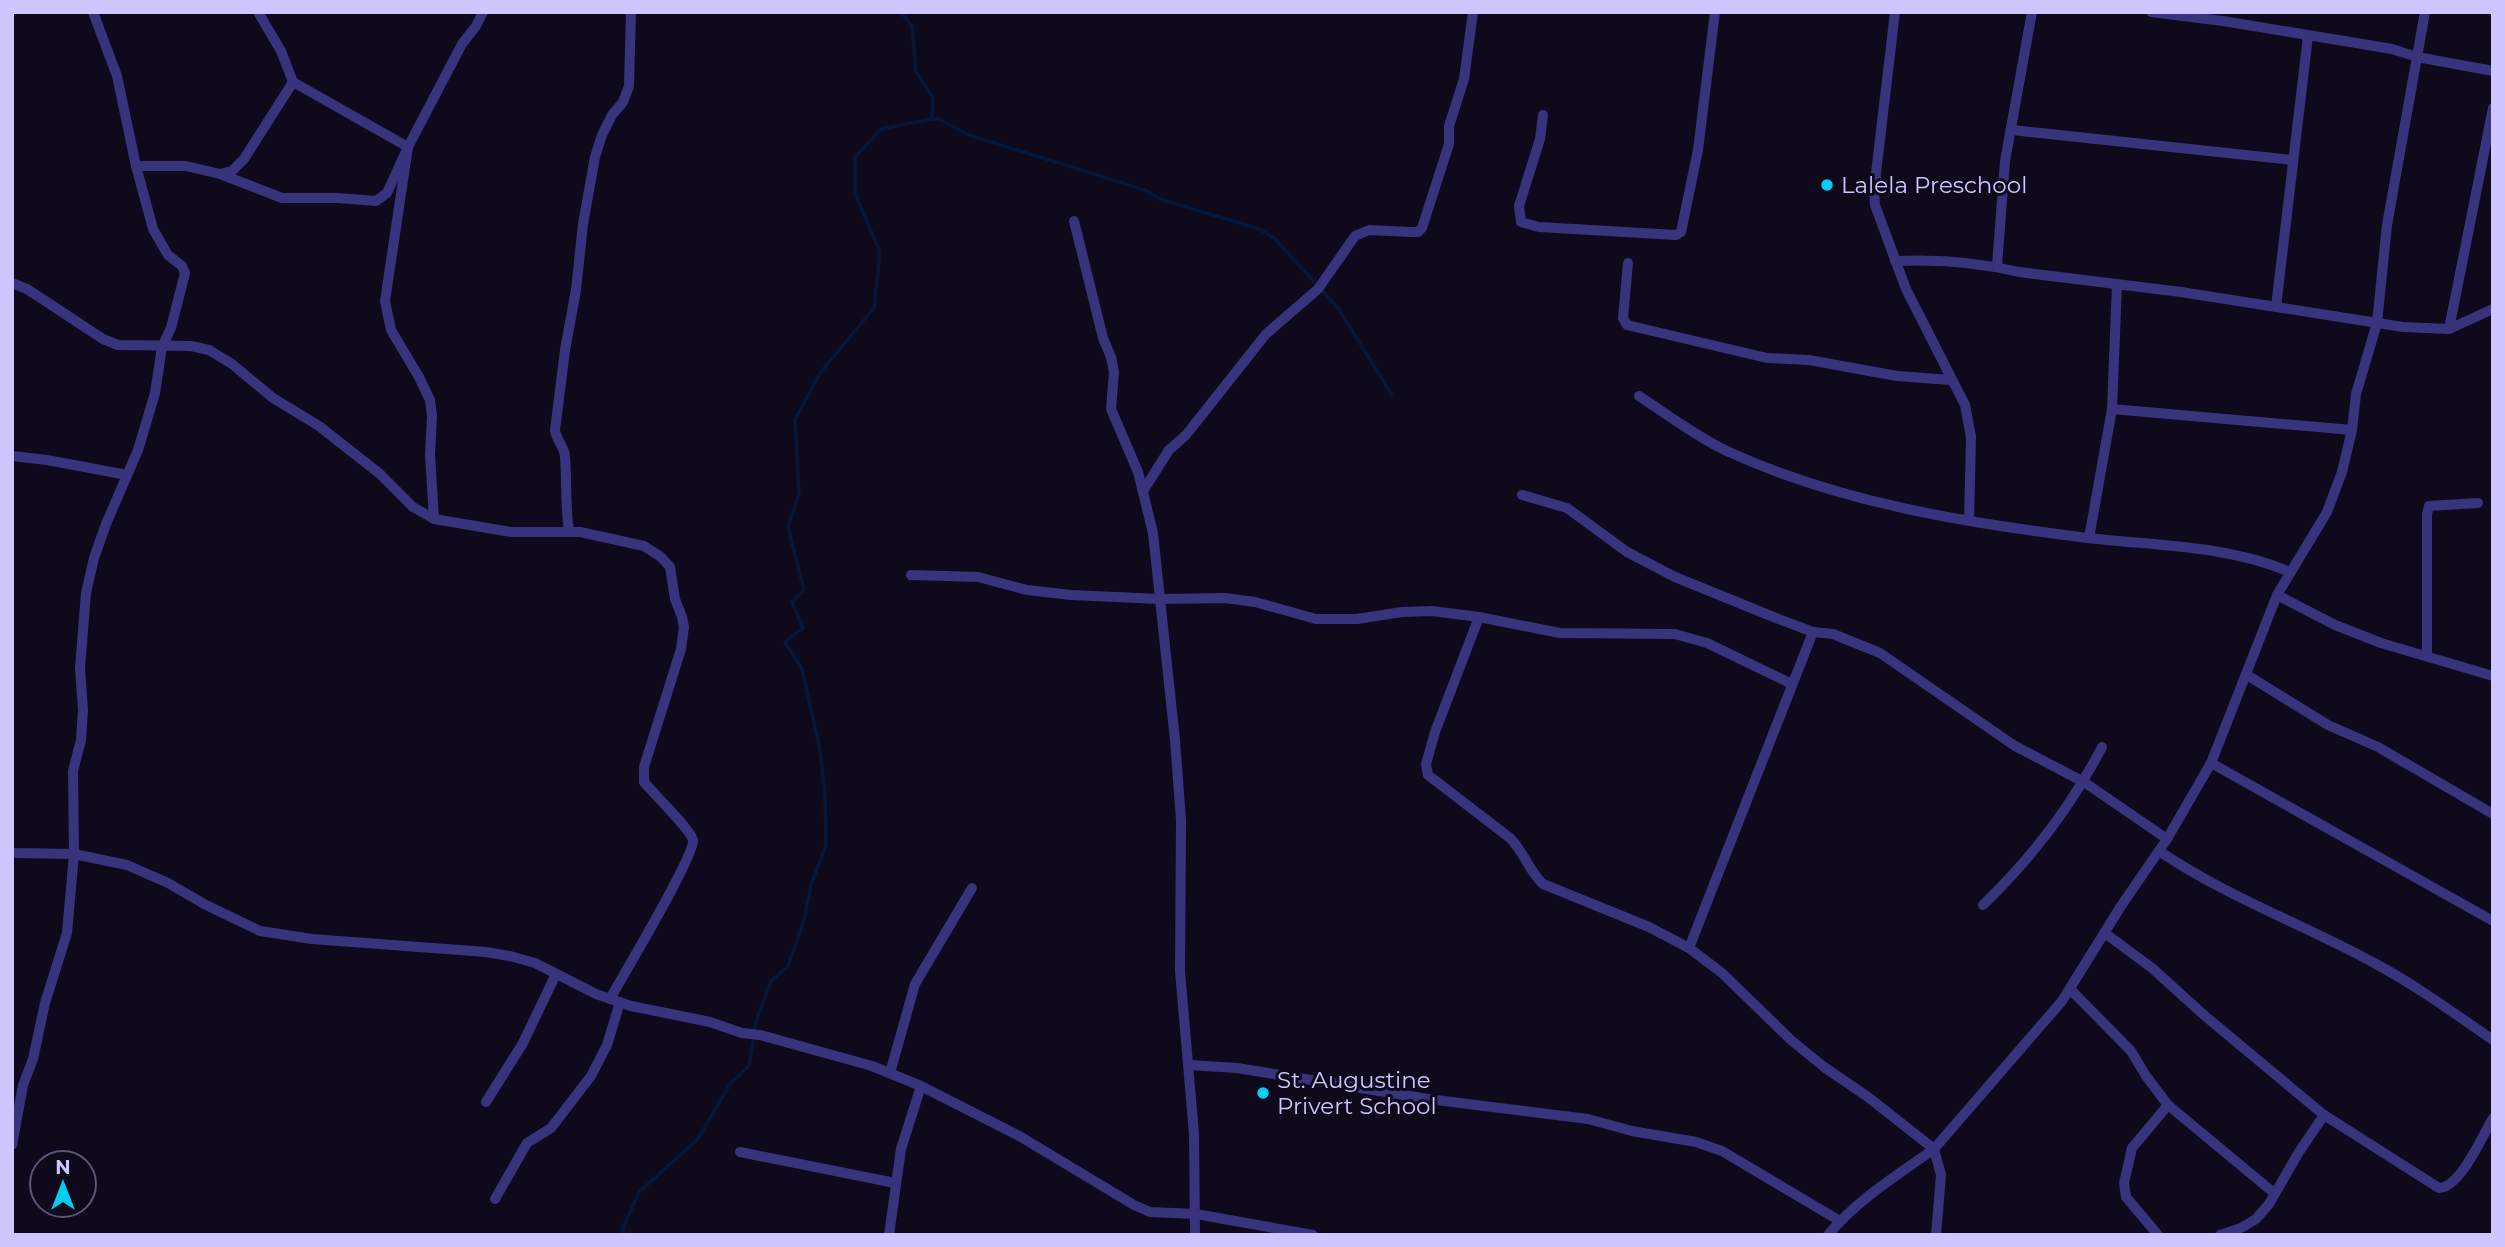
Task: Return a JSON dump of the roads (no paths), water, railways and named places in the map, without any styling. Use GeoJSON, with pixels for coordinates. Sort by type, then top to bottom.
{"type":"FeatureCollection","features":[{"type":"Feature","properties":{"kind":"street"},"geometry":{"type":"LineString","coordinates":[[12,1145],[23,1085],[33,1059],[45,1003],[67,933],[75,854],[74,771],[81,731],[80,668],[86,593],[106,524],[138,450],[155,393],[162,347],[171,328],[185,273],[183,266],[168,255],[153,229],[136,166],[117,76],[93,12]]}},
{"type":"Feature","properties":{"kind":"street"},"geometry":{"type":"LineString","coordinates":[[258,12],[281,51],[293,82],[408,147]]}},
{"type":"Feature","properties":{"kind":"street"},"geometry":{"type":"LineString","coordinates":[[136,166],[187,166],[220,174],[282,198],[376,201],[387,192],[461,44],[484,12]]}},
{"type":"Feature","properties":{"kind":"street"},"geometry":{"type":"LineString","coordinates":[[569,531],[565,508],[565,454],[555,430],[583,224],[595,157],[602,135],[612,115],[623,102],[629,86],[631,12]]}},
{"type":"Feature","properties":{"kind":"street"},"geometry":{"type":"LineString","coordinates":[[1143,491],[1169,450],[1186,435],[1266,334],[1318,289],[1355,236],[1368,230],[1418,232],[1422,228],[1449,144],[1450,126],[1464,79],[1473,12]]}},
{"type":"Feature","properties":{"kind":"street"},"geometry":{"type":"LineString","coordinates":[[1543,115],[1540,138],[1519,206],[1521,222],[1539,227],[1676,235],[1681,232],[1691,192],[1715,12]]}},
{"type":"Feature","properties":{"kind":"street"},"geometry":{"type":"LineString","coordinates":[[1895,12],[1874,190],[1879,219],[1895,261],[1965,405],[1971,437],[1969,521]]}},
{"type":"Feature","properties":{"kind":"street"},"geometry":{"type":"LineString","coordinates":[[1997,266],[2005,161],[2032,12]]}},
{"type":"Feature","properties":{"kind":"street"},"geometry":{"type":"LineString","coordinates":[[2151,12],[2392,49],[2417,57],[2493,71]]}},
{"type":"Feature","properties":{"kind":"street"},"geometry":{"type":"LineString","coordinates":[[1828,1235],[1880,1185],[1934,1149],[2070,989],[2121,906],[2167,839],[2211,764],[2277,594],[2327,512],[2342,472],[2352,430],[2356,394],[2377,323],[2387,225],[2425,12]]}},
{"type":"Feature","properties":{"kind":"street"},"geometry":{"type":"LineString","coordinates":[[2276,307],[2308,36]]}},
{"type":"Feature","properties":{"kind":"street"},"geometry":{"type":"LineString","coordinates":[[220,174],[232,170],[244,159],[293,82]]}},
{"type":"Feature","properties":{"kind":"street"},"geometry":{"type":"LineString","coordinates":[[2449,329],[2493,108]]}},
{"type":"Feature","properties":{"kind":"street"},"geometry":{"type":"LineString","coordinates":[[2012,130],[2292,160]]}},
{"type":"Feature","properties":{"kind":"street"},"geometry":{"type":"LineString","coordinates":[[408,147],[385,301],[391,330],[430,400],[434,519]]}},
{"type":"Feature","properties":{"kind":"street"},"geometry":{"type":"LineString","coordinates":[[1074,221],[1114,372],[1111,409],[1133,461],[1153,533],[1181,820],[1180,971],[1190,1065],[1195,1235]]}},
{"type":"Feature","properties":{"kind":"street"},"geometry":{"type":"LineString","coordinates":[[1895,261],[1937,259],[1997,266],[2019,272],[2377,323],[2449,329],[2493,309]]}},
{"type":"Feature","properties":{"kind":"street"},"geometry":{"type":"LineString","coordinates":[[1628,263],[1623,318],[1627,325],[1767,358],[1809,360],[1897,376],[1951,380]]}},
{"type":"Feature","properties":{"kind":"street"},"geometry":{"type":"LineString","coordinates":[[12,283],[27,289],[103,339],[118,345],[191,346],[208,350],[232,364],[273,398],[319,426],[380,474],[413,507],[434,519],[511,532],[569,531],[644,546],[661,557],[670,568],[675,599],[684,627],[681,649],[650,742],[643,776],[644,782],[690,833],[692,845],[680,875],[610,999]]}},
{"type":"Feature","properties":{"kind":"street"},"geometry":{"type":"LineString","coordinates":[[2089,538],[2112,409],[2117,284]]}},
{"type":"Feature","properties":{"kind":"street"},"geometry":{"type":"LineString","coordinates":[[1639,396],[1727,451],[1805,482],[1969,521],[2234,554],[2265,561],[2290,572]]}},
{"type":"Feature","properties":{"kind":"street"},"geometry":{"type":"LineString","coordinates":[[2112,409],[2352,430]]}},
{"type":"Feature","properties":{"kind":"street"},"geometry":{"type":"LineString","coordinates":[[12,456],[127,475]]}},
{"type":"Feature","properties":{"kind":"street"},"geometry":{"type":"LineString","coordinates":[[1522,495],[1567,508],[1627,552],[1675,578],[1813,632],[1832,634],[1880,653],[2015,746],[2084,782],[2167,839]]}},
{"type":"Feature","properties":{"kind":"street"},"geometry":{"type":"LineString","coordinates":[[2427,655],[2429,506],[2478,503]]}},
{"type":"Feature","properties":{"kind":"street"},"geometry":{"type":"LineString","coordinates":[[911,575],[964,575],[990,579],[1027,590],[1071,595],[1160,599],[1194,597],[1245,601],[1316,619],[1357,619],[1402,612],[1432,611],[1560,633],[1660,633],[1691,638],[1723,650],[1792,684]]}},
{"type":"Feature","properties":{"kind":"street"},"geometry":{"type":"LineString","coordinates":[[2277,594],[2335,625],[2381,643],[2493,676]]}},
{"type":"Feature","properties":{"kind":"street"},"geometry":{"type":"LineString","coordinates":[[1479,617],[1435,732],[1426,764],[1428,775],[1510,838],[1543,884],[1627,918],[1689,948],[1722,973],[1808,1054],[1934,1149],[1941,1175],[1936,1235]]}},
{"type":"Feature","properties":{"kind":"street"},"geometry":{"type":"LineString","coordinates":[[1689,948],[1813,632]]}},
{"type":"Feature","properties":{"kind":"street"},"geometry":{"type":"LineString","coordinates":[[2247,675],[2328,725],[2378,747],[2493,814]]}},
{"type":"Feature","properties":{"kind":"street"},"geometry":{"type":"LineString","coordinates":[[1983,905],[2036,849],[2084,782],[2102,747]]}},
{"type":"Feature","properties":{"kind":"street"},"geometry":{"type":"LineString","coordinates":[[2211,764],[2493,921]]}},
{"type":"Feature","properties":{"kind":"street"},"geometry":{"type":"LineString","coordinates":[[2159,851],[2179,865],[2377,965],[2493,1040]]}},
{"type":"Feature","properties":{"kind":"street"},"geometry":{"type":"LineString","coordinates":[[12,853],[75,854],[127,865],[168,883],[260,932],[312,939],[486,952],[536,963],[610,999],[710,1022],[742,1033],[760,1035],[890,1073],[921,1086],[1044,1150],[1134,1205],[1160,1213],[1196,1214],[1313,1235]]}},
{"type":"Feature","properties":{"kind":"street"},"geometry":{"type":"LineString","coordinates":[[890,1073],[915,984],[972,888]]}},
{"type":"Feature","properties":{"kind":"street"},"geometry":{"type":"LineString","coordinates":[[2106,934],[2152,968],[2205,1016],[2325,1115],[2439,1188],[2448,1188],[2457,1179],[2493,1118]]}},
{"type":"Feature","properties":{"kind":"street"},"geometry":{"type":"LineString","coordinates":[[486,1102],[523,1043],[556,974]]}},
{"type":"Feature","properties":{"kind":"street"},"geometry":{"type":"LineString","coordinates":[[2070,989],[2131,1051],[2168,1105],[2274,1194]]}},
{"type":"Feature","properties":{"kind":"street"},"geometry":{"type":"LineString","coordinates":[[495,1199],[527,1143],[551,1128],[591,1076],[607,1045],[620,1002]]}},
{"type":"Feature","properties":{"kind":"street"},"geometry":{"type":"LineString","coordinates":[[1190,1065],[1237,1068],[1428,1099],[1588,1119],[1632,1131],[1696,1142],[1722,1151],[1840,1221]]}},
{"type":"Feature","properties":{"kind":"street"},"geometry":{"type":"LineString","coordinates":[[889,1235],[901,1149],[921,1086]]}},
{"type":"Feature","properties":{"kind":"street"},"geometry":{"type":"LineString","coordinates":[[2158,1235],[2126,1197],[2124,1184],[2132,1148],[2168,1105]]}},
{"type":"Feature","properties":{"kind":"street"},"geometry":{"type":"LineString","coordinates":[[2220,1235],[2241,1228],[2256,1219],[2269,1204],[2325,1115]]}},
{"type":"Feature","properties":{"kind":"street"},"geometry":{"type":"LineString","coordinates":[[740,1152],[895,1184]]}},
{"type":"Feature","properties":{"kind":"waterway"},"geometry":{"type":"LineString","coordinates":[[624,1235],[623,1228],[639,1192],[698,1139],[730,1084],[749,1066],[756,1021],[771,981],[788,966],[804,920],[811,885],[826,845],[825,792],[819,745],[802,669],[785,642],[803,628],[792,602],[804,590],[788,527],[799,493],[795,420],[820,373],[874,308],[880,252],[855,193],[855,157],[881,129],[932,119],[933,98],[916,72],[912,26],[901,12]]}},
{"type":"Feature","properties":{"kind":"waterway"},"geometry":{"type":"LineString","coordinates":[[932,119],[939,119],[969,135],[1259,229],[1274,238],[1338,308],[1392,395]]}},
{"type":"Feature","properties":{"kind":"place","name":"Lalela Preschool"},"geometry":{"type":"Point","coordinates":[1827,185]}},
{"type":"Feature","properties":{"kind":"place","name":"St. Augustine Privert School"},"geometry":{"type":"Point","coordinates":[1263,1093]}}]}
